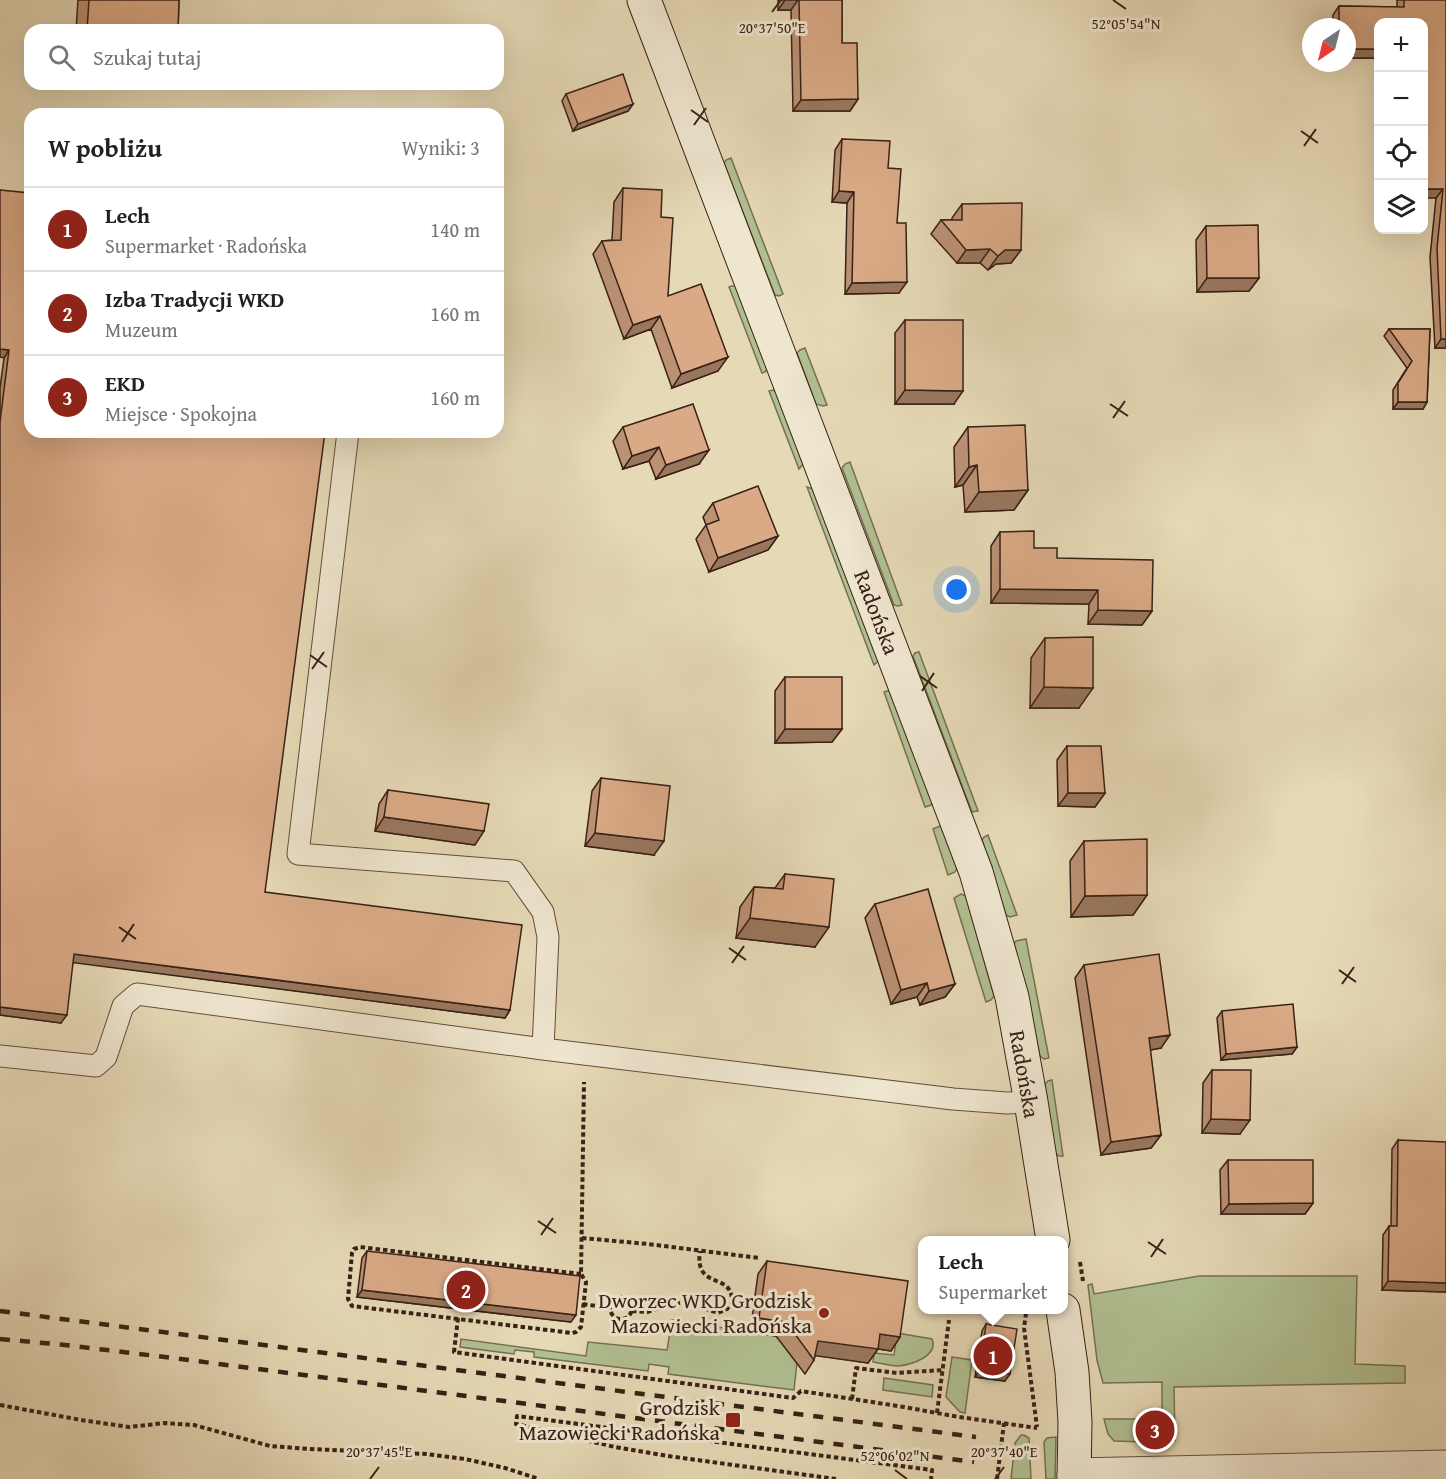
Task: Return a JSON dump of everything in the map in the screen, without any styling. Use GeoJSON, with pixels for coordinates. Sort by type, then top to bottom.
{"type":"FeatureCollection","features":[{"type":"Feature","properties":{"kind":"street","name":"Radońska"},"geometry":{"type":"LineString","coordinates":[[644,0],[976,872],[1012,997],[1052,1236]]}},
{"type":"Feature","properties":{"kind":"street"},"geometry":{"type":"LineString","coordinates":[[1064,1314],[1072,1372],[1075,1422],[1074,1477],[1446,1467]]}},
{"type":"Feature","properties":{"kind":"lane"},"geometry":{"type":"LineString","coordinates":[[347,438],[298,854],[514,871],[543,912],[548,937],[543,1049]]}},
{"type":"Feature","properties":{"kind":"lane"},"geometry":{"type":"LineString","coordinates":[[0,1056],[96,1066],[106,1057],[123,1006],[137,993],[543,1049],[953,1099],[1007,1103],[1031,1102]]}},
{"type":"Feature","properties":{"kind":"path"},"geometry":{"type":"LineString","coordinates":[[581,1274],[360,1247],[354,1249],[352,1253],[348,1299],[352,1306],[572,1333],[581,1327],[586,1282],[581,1274],[585,1054]]}},
{"type":"Feature","properties":{"kind":"path"},"geometry":{"type":"LineString","coordinates":[[582,1238],[759,1258]]}},
{"type":"Feature","properties":{"kind":"path"},"geometry":{"type":"LineString","coordinates":[[632,1311],[648,1312],[666,1305],[686,1302],[718,1313],[727,1309],[732,1302],[729,1288],[709,1278],[702,1270],[698,1261],[700,1251]]}},
{"type":"Feature","properties":{"kind":"path"},"geometry":{"type":"LineString","coordinates":[[622,1297],[630,1302],[632,1311],[627,1318],[619,1320],[612,1316],[609,1308],[613,1300],[622,1297]]}},
{"type":"Feature","properties":{"kind":"path"},"geometry":{"type":"LineString","coordinates":[[732,1298],[745,1300]]}},
{"type":"Feature","properties":{"kind":"path"},"geometry":{"type":"LineString","coordinates":[[583,1304],[609,1308]]}},
{"type":"Feature","properties":{"kind":"path"},"geometry":{"type":"LineString","coordinates":[[1026,1314],[1024,1328],[1037,1438]]}},
{"type":"Feature","properties":{"kind":"path"},"geometry":{"type":"LineString","coordinates":[[458,1318],[454,1352],[793,1398],[801,1391],[1037,1428]]}},
{"type":"Feature","properties":{"kind":"path"},"geometry":{"type":"LineString","coordinates":[[936,1413],[949,1320]]}},
{"type":"Feature","properties":{"kind":"path"},"geometry":{"type":"LineString","coordinates":[[852,1399],[856,1368],[897,1373],[943,1370]]}},
{"type":"Feature","properties":{"kind":"path"},"geometry":{"type":"LineString","coordinates":[[0,1405],[129,1427],[165,1423],[194,1425],[270,1446],[426,1454],[465,1459],[505,1468],[538,1479]]}},
{"type":"Feature","properties":{"kind":"path"},"geometry":{"type":"LineString","coordinates":[[836,1479],[703,1462],[615,1447],[516,1424],[517,1416],[932,1470],[931,1479]]}},
{"type":"Feature","properties":{"kind":"path"},"geometry":{"type":"LineString","coordinates":[[997,1479],[1004,1423]]}},
{"type":"Feature","properties":{"kind":"green space"},"geometry":{"type":"Polygon","coordinates":[[[731,158],[783,294],[779,296],[775,295],[724,163],[731,158]]]}},
{"type":"Feature","properties":{"kind":"green space"},"geometry":{"type":"Polygon","coordinates":[[[736,286],[767,369],[765,372],[762,373],[729,287],[736,286]]]}},
{"type":"Feature","properties":{"kind":"green space"},"geometry":{"type":"Polygon","coordinates":[[[805,348],[827,405],[816,404],[797,353],[805,348]]]}},
{"type":"Feature","properties":{"kind":"green space"},"geometry":{"type":"Polygon","coordinates":[[[769,391],[776,392],[803,464],[799,469],[769,391]]]}},
{"type":"Feature","properties":{"kind":"green space"},"geometry":{"type":"Polygon","coordinates":[[[850,462],[902,605],[894,605],[842,468],[850,462]]]}},
{"type":"Feature","properties":{"kind":"green space"},"geometry":{"type":"Polygon","coordinates":[[[807,487],[813,489],[879,660],[874,665],[807,487]]]}},
{"type":"Feature","properties":{"kind":"green space"},"geometry":{"type":"Polygon","coordinates":[[[919,652],[978,811],[972,812],[913,656],[919,652]]]}},
{"type":"Feature","properties":{"kind":"green space"},"geometry":{"type":"Polygon","coordinates":[[[892,691],[933,802],[931,805],[925,807],[884,692],[892,691]]]}},
{"type":"Feature","properties":{"kind":"green space"},"geometry":{"type":"Polygon","coordinates":[[[943,827],[957,868],[955,872],[948,875],[933,829],[943,827]]]}},
{"type":"Feature","properties":{"kind":"green space"},"geometry":{"type":"Polygon","coordinates":[[[988,835],[1017,915],[1010,917],[1006,915],[982,840],[988,835]]]}},
{"type":"Feature","properties":{"kind":"green space"},"geometry":{"type":"Polygon","coordinates":[[[961,894],[966,896],[994,996],[986,1002],[954,898],[961,894]]]}},
{"type":"Feature","properties":{"kind":"green space"},"geometry":{"type":"Polygon","coordinates":[[[1026,939],[1049,1058],[1044,1059],[1040,1056],[1027,993],[1013,945],[1016,941],[1026,939]]]}},
{"type":"Feature","properties":{"kind":"green space"},"geometry":{"type":"Polygon","coordinates":[[[1052,1080],[1063,1156],[1055,1153],[1045,1084],[1052,1080]]]}},
{"type":"Feature","properties":{"kind":"green space"},"geometry":{"type":"Polygon","coordinates":[[[1199,1276],[1357,1276],[1355,1364],[1405,1366],[1405,1383],[1174,1387],[1175,1441],[1162,1442],[1161,1423],[1145,1424],[1145,1442],[1114,1441],[1108,1434],[1104,1419],[1162,1419],[1162,1382],[1103,1383],[1097,1360],[1088,1285],[1092,1284],[1094,1294],[1199,1276]]]}},
{"type":"Feature","properties":{"kind":"green space"},"geometry":{"type":"Polygon","coordinates":[[[672,1320],[789,1338],[797,1362],[794,1390],[668,1374],[669,1367],[649,1364],[648,1371],[534,1357],[534,1352],[515,1350],[514,1354],[460,1347],[461,1339],[586,1356],[588,1342],[667,1350],[672,1320]]]}},
{"type":"Feature","properties":{"kind":"green space"},"geometry":{"type":"Polygon","coordinates":[[[897,1333],[932,1339],[933,1345],[928,1355],[916,1362],[903,1365],[873,1362],[874,1353],[894,1355],[897,1333]]]}},
{"type":"Feature","properties":{"kind":"green space"},"geometry":{"type":"Polygon","coordinates":[[[952,1357],[972,1360],[965,1413],[960,1412],[946,1397],[952,1357]]]}},
{"type":"Feature","properties":{"kind":"green space"},"geometry":{"type":"Polygon","coordinates":[[[884,1378],[933,1385],[932,1397],[883,1390],[884,1378]]]}},
{"type":"Feature","properties":{"kind":"green space"},"geometry":{"type":"Polygon","coordinates":[[[1021,1435],[1029,1438],[1031,1479],[1011,1479],[1015,1443],[1021,1435]]]}},
{"type":"Feature","properties":{"kind":"green space"},"geometry":{"type":"Polygon","coordinates":[[[1056,1437],[1055,1479],[1046,1479],[1044,1442],[1047,1438],[1056,1437]]]}},
{"type":"Feature","properties":{"kind":"building"},"geometry":{"type":"Polygon","coordinates":[[[89,0],[179,0],[178,24],[87,24],[89,0]]]}},
{"type":"Feature","properties":{"kind":"building"},"geometry":{"type":"Polygon","coordinates":[[[799,0],[842,0],[842,43],[857,43],[858,99],[801,100],[799,0]]]}},
{"type":"Feature","properties":{"kind":"building"},"geometry":{"type":"Polygon","coordinates":[[[1404,0],[1446,0],[1446,339],[1441,339],[1437,248],[1443,189],[1428,189],[1428,18],[1374,18],[1374,49],[1356,49],[1356,18],[1339,18],[1339,6],[1404,7],[1404,0]]]}},
{"type":"Feature","properties":{"kind":"building"},"geometry":{"type":"Polygon","coordinates":[[[623,74],[633,104],[578,124],[566,94],[623,74]]]}},
{"type":"Feature","properties":{"kind":"building"},"geometry":{"type":"Polygon","coordinates":[[[842,139],[890,141],[888,168],[901,169],[897,223],[906,223],[907,282],[852,283],[854,192],[839,191],[842,139]]]}},
{"type":"Feature","properties":{"kind":"building"},"geometry":{"type":"Polygon","coordinates":[[[623,188],[662,190],[661,217],[673,218],[668,296],[701,284],[728,357],[681,374],[660,316],[633,325],[602,241],[621,240],[623,188]]]}},
{"type":"Feature","properties":{"kind":"building"},"geometry":{"type":"Polygon","coordinates":[[[0,190],[24,192],[24,438],[324,438],[265,892],[522,925],[510,1010],[74,954],[67,1015],[0,1007],[0,422],[9,350],[0,349],[0,190]]]}},
{"type":"Feature","properties":{"kind":"building"},"geometry":{"type":"Polygon","coordinates":[[[1022,203],[1021,250],[1005,250],[998,256],[990,249],[966,250],[941,220],[962,220],[962,204],[1022,203]]]}},
{"type":"Feature","properties":{"kind":"building"},"geometry":{"type":"Polygon","coordinates":[[[1258,225],[1259,278],[1207,278],[1206,226],[1258,225]]]}},
{"type":"Feature","properties":{"kind":"building"},"geometry":{"type":"Polygon","coordinates":[[[905,320],[963,320],[963,391],[905,390],[905,320]]]}},
{"type":"Feature","properties":{"kind":"building"},"geometry":{"type":"Polygon","coordinates":[[[1389,329],[1430,329],[1427,402],[1398,402],[1398,383],[1412,361],[1389,329]]]}},
{"type":"Feature","properties":{"kind":"building"},"geometry":{"type":"Polygon","coordinates":[[[693,404],[709,450],[666,465],[659,447],[632,456],[623,427],[693,404]]]}},
{"type":"Feature","properties":{"kind":"building"},"geometry":{"type":"Polygon","coordinates":[[[1025,425],[1028,490],[979,492],[977,465],[969,467],[968,427],[1025,425]]]}},
{"type":"Feature","properties":{"kind":"building"},"geometry":{"type":"Polygon","coordinates":[[[758,486],[778,536],[718,558],[706,525],[719,520],[713,503],[758,486]]]}},
{"type":"Feature","properties":{"kind":"building"},"geometry":{"type":"Polygon","coordinates":[[[1034,531],[1034,548],[1057,548],[1057,558],[1153,560],[1152,611],[1098,610],[1098,590],[1000,589],[1000,532],[1034,531]]]}},
{"type":"Feature","properties":{"kind":"building"},"geometry":{"type":"Polygon","coordinates":[[[1093,637],[1093,688],[1044,687],[1045,638],[1093,637]]]}},
{"type":"Feature","properties":{"kind":"building"},"geometry":{"type":"Polygon","coordinates":[[[785,677],[842,677],[842,729],[785,729],[785,677]]]}},
{"type":"Feature","properties":{"kind":"building"},"geometry":{"type":"Polygon","coordinates":[[[1067,746],[1101,746],[1105,793],[1068,793],[1067,746]]]}},
{"type":"Feature","properties":{"kind":"building"},"geometry":{"type":"Polygon","coordinates":[[[601,778],[670,786],[664,841],[595,833],[601,778]]]}},
{"type":"Feature","properties":{"kind":"building"},"geometry":{"type":"Polygon","coordinates":[[[388,790],[489,804],[484,831],[384,817],[388,790]]]}},
{"type":"Feature","properties":{"kind":"building"},"geometry":{"type":"Polygon","coordinates":[[[1147,839],[1147,895],[1085,896],[1084,841],[1147,839]]]}},
{"type":"Feature","properties":{"kind":"building"},"geometry":{"type":"Polygon","coordinates":[[[785,874],[834,879],[829,927],[750,918],[754,887],[783,889],[785,874]]]}},
{"type":"Feature","properties":{"kind":"building"},"geometry":{"type":"Polygon","coordinates":[[[928,889],[955,984],[929,991],[927,983],[901,990],[875,904],[928,889]]]}},
{"type":"Feature","properties":{"kind":"building"},"geometry":{"type":"Polygon","coordinates":[[[1159,954],[1170,1035],[1149,1038],[1161,1135],[1111,1142],[1084,965],[1159,954]]]}},
{"type":"Feature","properties":{"kind":"building"},"geometry":{"type":"Polygon","coordinates":[[[1293,1004],[1297,1047],[1226,1054],[1222,1011],[1293,1004]]]}},
{"type":"Feature","properties":{"kind":"building"},"geometry":{"type":"Polygon","coordinates":[[[1212,1070],[1251,1070],[1250,1120],[1211,1119],[1212,1070]]]}},
{"type":"Feature","properties":{"kind":"building"},"geometry":{"type":"Polygon","coordinates":[[[1398,1140],[1446,1142],[1446,1283],[1388,1281],[1389,1226],[1397,1226],[1398,1140]]]}},
{"type":"Feature","properties":{"kind":"building"},"geometry":{"type":"Polygon","coordinates":[[[1228,1160],[1313,1160],[1313,1203],[1229,1204],[1228,1160]]]}},
{"type":"Feature","properties":{"kind":"building"},"geometry":{"type":"Polygon","coordinates":[[[367,1251],[580,1276],[576,1315],[362,1290],[367,1251]]]}},
{"type":"Feature","properties":{"kind":"building","name":"Dworzec WKD Grodzisk Mazowiecki Radońska"},"geometry":{"type":"Polygon","coordinates":[[[767,1261],[908,1281],[900,1337],[880,1334],[878,1349],[818,1341],[814,1360],[786,1322],[759,1318],[767,1261]]]}},
{"type":"Feature","properties":{"kind":"building"},"geometry":{"type":"Polygon","coordinates":[[[986,1324],[1017,1329],[1010,1374],[980,1370],[986,1324]]]}},
{"type":"Feature","properties":{"kind":"railway"},"geometry":{"type":"LineString","coordinates":[[0,1311],[976,1437]]}},
{"type":"Feature","properties":{"kind":"railway"},"geometry":{"type":"LineString","coordinates":[[0,1339],[173,1358],[974,1462]]}},
{"type":"Feature","properties":{"kind":"place","name":"Izba Tradycji WKD"},"geometry":{"type":"Point","coordinates":[466,1290]}},
{"type":"Feature","properties":{"kind":"place","name":"Dworzec WKD Grodzisk Mazowiecki Radońska"},"geometry":{"type":"Point","coordinates":[824,1313]}},
{"type":"Feature","properties":{"kind":"place","name":"Lech"},"geometry":{"type":"Point","coordinates":[993,1356]}},
{"type":"Feature","properties":{"kind":"place","name":"Grodzisk Mazowiecki Radońska"},"geometry":{"type":"Point","coordinates":[733,1420]}},
{"type":"Feature","properties":{"kind":"place","name":"EKD"},"geometry":{"type":"Point","coordinates":[1155,1430]}}]}
